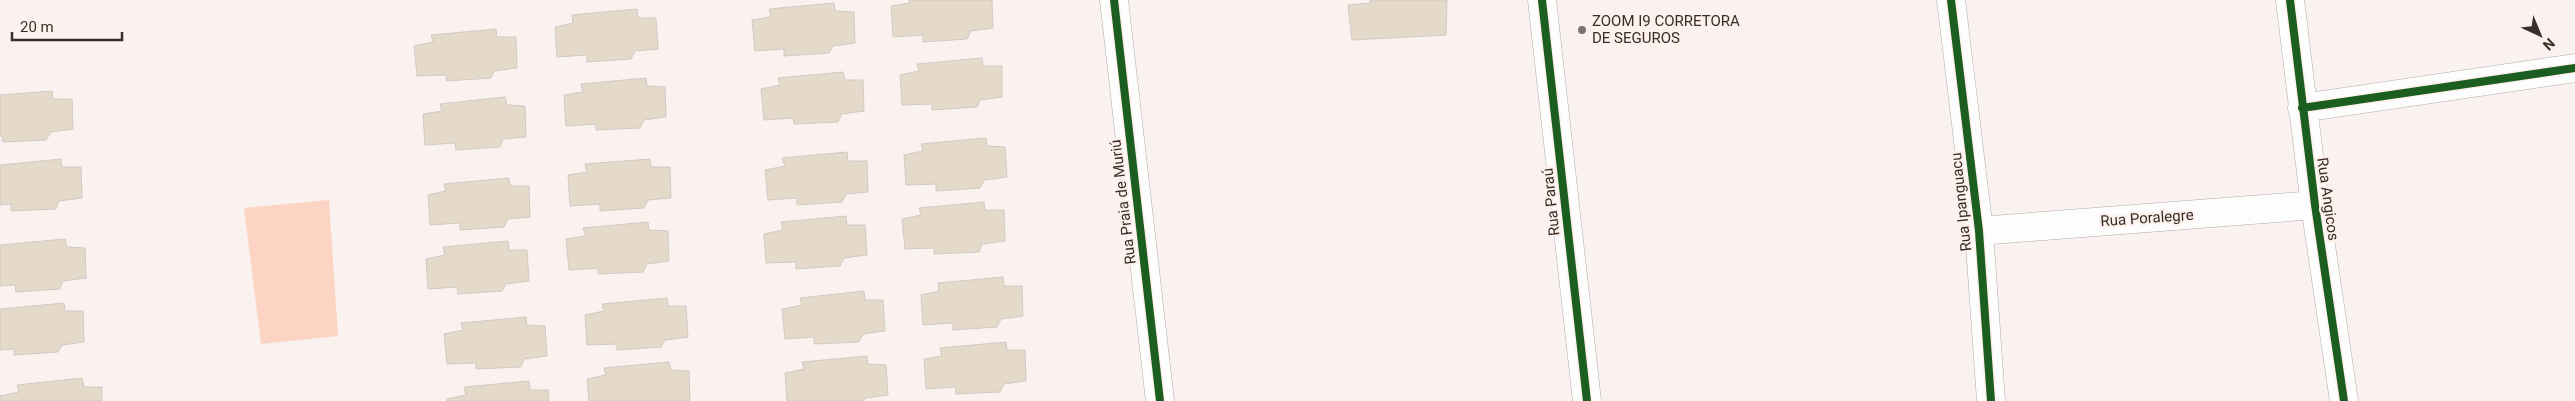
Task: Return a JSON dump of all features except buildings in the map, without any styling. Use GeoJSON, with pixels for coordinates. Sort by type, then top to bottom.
{"type":"FeatureCollection","features":[{"type":"Feature","properties":{"kind":"street","name":"Rua Praia de Muriú"},"geometry":{"type":"LineString","coordinates":[[1114,0],[1160,401]]}},
{"type":"Feature","properties":{"kind":"street","name":"Rua Paraú"},"geometry":{"type":"LineString","coordinates":[[1542,0],[1588,401]]}},
{"type":"Feature","properties":{"kind":"street","name":"Rua Ipanguacu"},"geometry":{"type":"LineString","coordinates":[[1951,0],[1979,231],[1991,401]]}},
{"type":"Feature","properties":{"kind":"street","name":"Rua Angicos"},"geometry":{"type":"LineString","coordinates":[[2290,0],[2315,206],[2344,401]]}},
{"type":"Feature","properties":{"kind":"street"},"geometry":{"type":"LineString","coordinates":[[2302,108],[2575,68]]}},
{"type":"Feature","properties":{"kind":"street","name":"Rua Poralegre"},"geometry":{"type":"LineString","coordinates":[[1979,231],[2315,206]]}},
{"type":"Feature","properties":{"kind":"shaded area"},"geometry":{"type":"Polygon","coordinates":[[[329,200],[338,336],[261,344],[244,208],[329,200]]]}},
{"type":"Feature","properties":{"kind":"cycle path"},"geometry":{"type":"LineString","coordinates":[[1114,0],[1160,401]]}},
{"type":"Feature","properties":{"kind":"cycle path"},"geometry":{"type":"LineString","coordinates":[[1542,0],[1587,401]]}},
{"type":"Feature","properties":{"kind":"cycle path"},"geometry":{"type":"LineString","coordinates":[[1951,0],[1979,231],[1991,401]]}},
{"type":"Feature","properties":{"kind":"cycle path"},"geometry":{"type":"LineString","coordinates":[[2290,0],[2315,205],[2344,401]]}},
{"type":"Feature","properties":{"kind":"cycle path"},"geometry":{"type":"LineString","coordinates":[[2302,108],[2575,68]]}},
{"type":"Feature","properties":{"kind":"place","name":"ZOOM I9 CORRETORA DE SEGUROS"},"geometry":{"type":"Point","coordinates":[1582,30]}}]}
